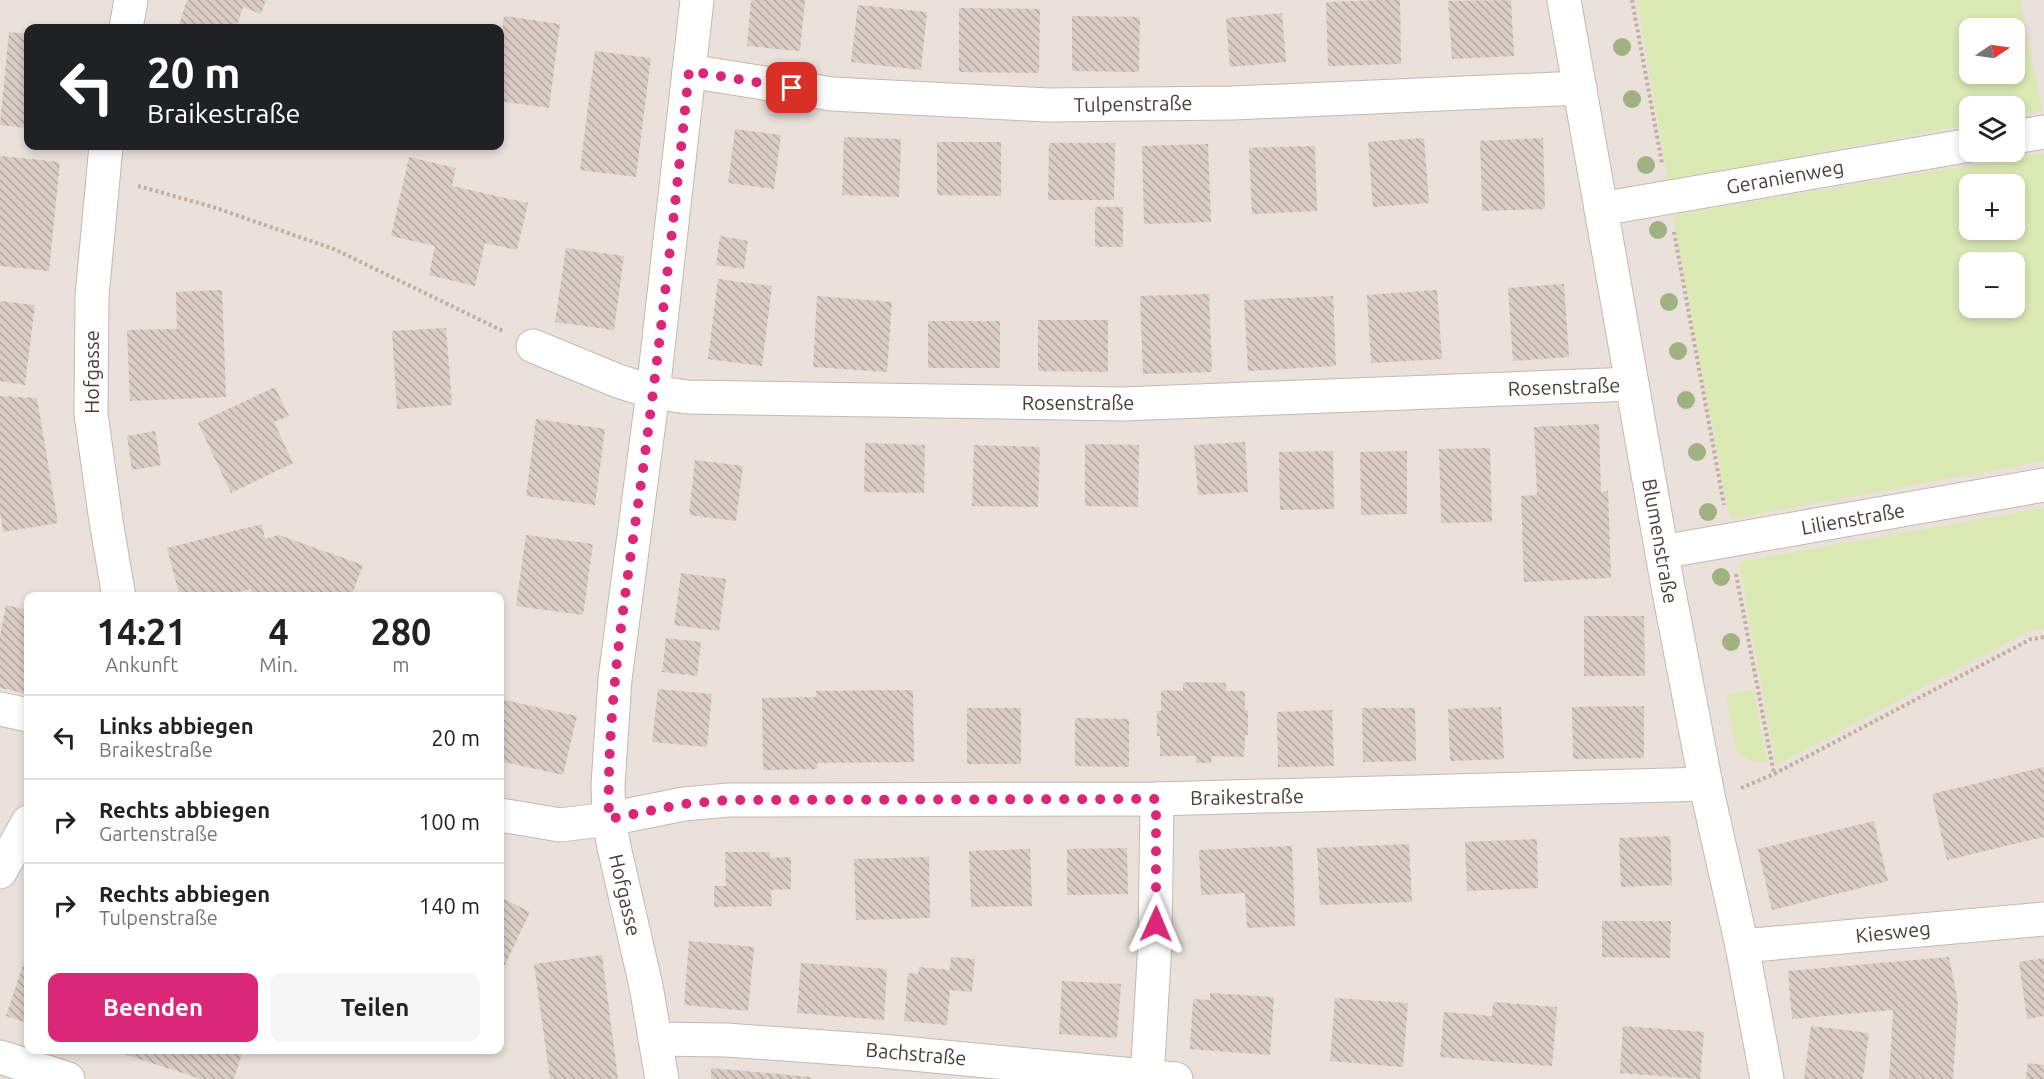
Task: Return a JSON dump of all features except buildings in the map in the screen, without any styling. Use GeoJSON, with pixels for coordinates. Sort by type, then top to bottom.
{"type":"FeatureCollection","features":[{"type":"Feature","properties":{"kind":"street"},"geometry":{"type":"LineString","coordinates":[[127,24],[132,0]]}},
{"type":"Feature","properties":{"kind":"street","name":"Hofgasse"},"geometry":{"type":"LineString","coordinates":[[662,1079],[656,1039],[609,819],[609,755],[615,679],[654,392],[697,0]]}},
{"type":"Feature","properties":{"kind":"street","name":"Blumenstraße"},"geometry":{"type":"LineString","coordinates":[[1564,0],[1662,552],[1707,789],[1742,946],[1767,1079]]}},
{"type":"Feature","properties":{"kind":"street","name":"Tulpenstraße"},"geometry":{"type":"LineString","coordinates":[[689,71],[832,94],[1047,105],[1233,103],[1580,88]]}},
{"type":"Feature","properties":{"kind":"street"},"geometry":{"type":"LineString","coordinates":[[2025,135],[2044,132]]}},
{"type":"Feature","properties":{"kind":"street","name":"Geranienweg"},"geometry":{"type":"LineString","coordinates":[[1601,209],[1959,147]]}},
{"type":"Feature","properties":{"kind":"street","name":"Hofgasse"},"geometry":{"type":"LineString","coordinates":[[104,161],[92,296],[91,414],[118,592]]}},
{"type":"Feature","properties":{"kind":"street","name":"Rosenstraße"},"geometry":{"type":"LineString","coordinates":[[534,346],[618,381],[654,392],[687,398],[1122,404],[1632,384]]}},
{"type":"Feature","properties":{"kind":"street","name":"Lilienstraße"},"geometry":{"type":"LineString","coordinates":[[1662,552],[2044,485]]}},
{"type":"Feature","properties":{"kind":"street"},"geometry":{"type":"LineString","coordinates":[[0,709],[24,715]]}},
{"type":"Feature","properties":{"kind":"street","name":"Braikestraße"},"geometry":{"type":"LineString","coordinates":[[609,819],[684,804],[729,800],[1156,799],[1707,789]]}},
{"type":"Feature","properties":{"kind":"street"},"geometry":{"type":"LineString","coordinates":[[1156,799],[1156,1078]]}},
{"type":"Feature","properties":{"kind":"street"},"geometry":{"type":"LineString","coordinates":[[504,816],[560,825],[609,819]]}},
{"type":"Feature","properties":{"kind":"street"},"geometry":{"type":"LineString","coordinates":[[0,873],[24,829]]}},
{"type":"Feature","properties":{"kind":"street","name":"Kiesweg"},"geometry":{"type":"LineString","coordinates":[[1742,946],[2044,919]]}},
{"type":"Feature","properties":{"kind":"street","name":"Bachstraße"},"geometry":{"type":"LineString","coordinates":[[656,1039],[726,1040],[968,1058],[1156,1078]]}},
{"type":"Feature","properties":{"kind":"street"},"geometry":{"type":"LineString","coordinates":[[0,1058],[68,1079]]}},
{"type":"Feature","properties":{"kind":"path"},"geometry":{"type":"LineString","coordinates":[[1632,0],[1774,774]]}},
{"type":"Feature","properties":{"kind":"path"},"geometry":{"type":"LineString","coordinates":[[104,161],[213,207],[334,249],[534,346]]}},
{"type":"Feature","properties":{"kind":"path"},"geometry":{"type":"LineString","coordinates":[[1707,789],[1750,785],[2031,639],[2044,637]]}},
{"type":"Feature","properties":{"kind":"shaded area"},"geometry":{"type":"Polygon","coordinates":[[[0,0],[2044,0],[2044,1079],[0,1079],[0,0]]]}},
{"type":"Feature","properties":{"kind":"green space"},"geometry":{"type":"Polygon","coordinates":[[[1637,0],[2020,0],[2024,18],[1959,18],[1959,84],[2025,84],[2025,25],[2042,111],[2025,114],[2025,96],[1959,96],[1959,127],[1668,180],[1637,0]]]}},
{"type":"Feature","properties":{"kind":"green space"},"geometry":{"type":"Polygon","coordinates":[[[2044,153],[2044,461],[1730,519],[1673,215],[1990,162],[2025,162],[2025,156],[2044,153]]]}},
{"type":"Feature","properties":{"kind":"green space"},"geometry":{"type":"Polygon","coordinates":[[[2044,508],[2044,629],[2029,631],[1776,765],[1739,562],[2044,508]]]}},
{"type":"Feature","properties":{"kind":"green space"},"geometry":{"type":"Polygon","coordinates":[[[1753,690],[1767,761],[1750,760],[1737,751],[1726,695],[1753,690]]]}},
{"type":"Feature","properties":{"kind":"route"},"geometry":{"type":"LineString","coordinates":[[792,88],[689,71],[654,392],[615,679],[609,755],[609,819],[684,804],[729,800],[1156,799],[1156,924]]}}]}
